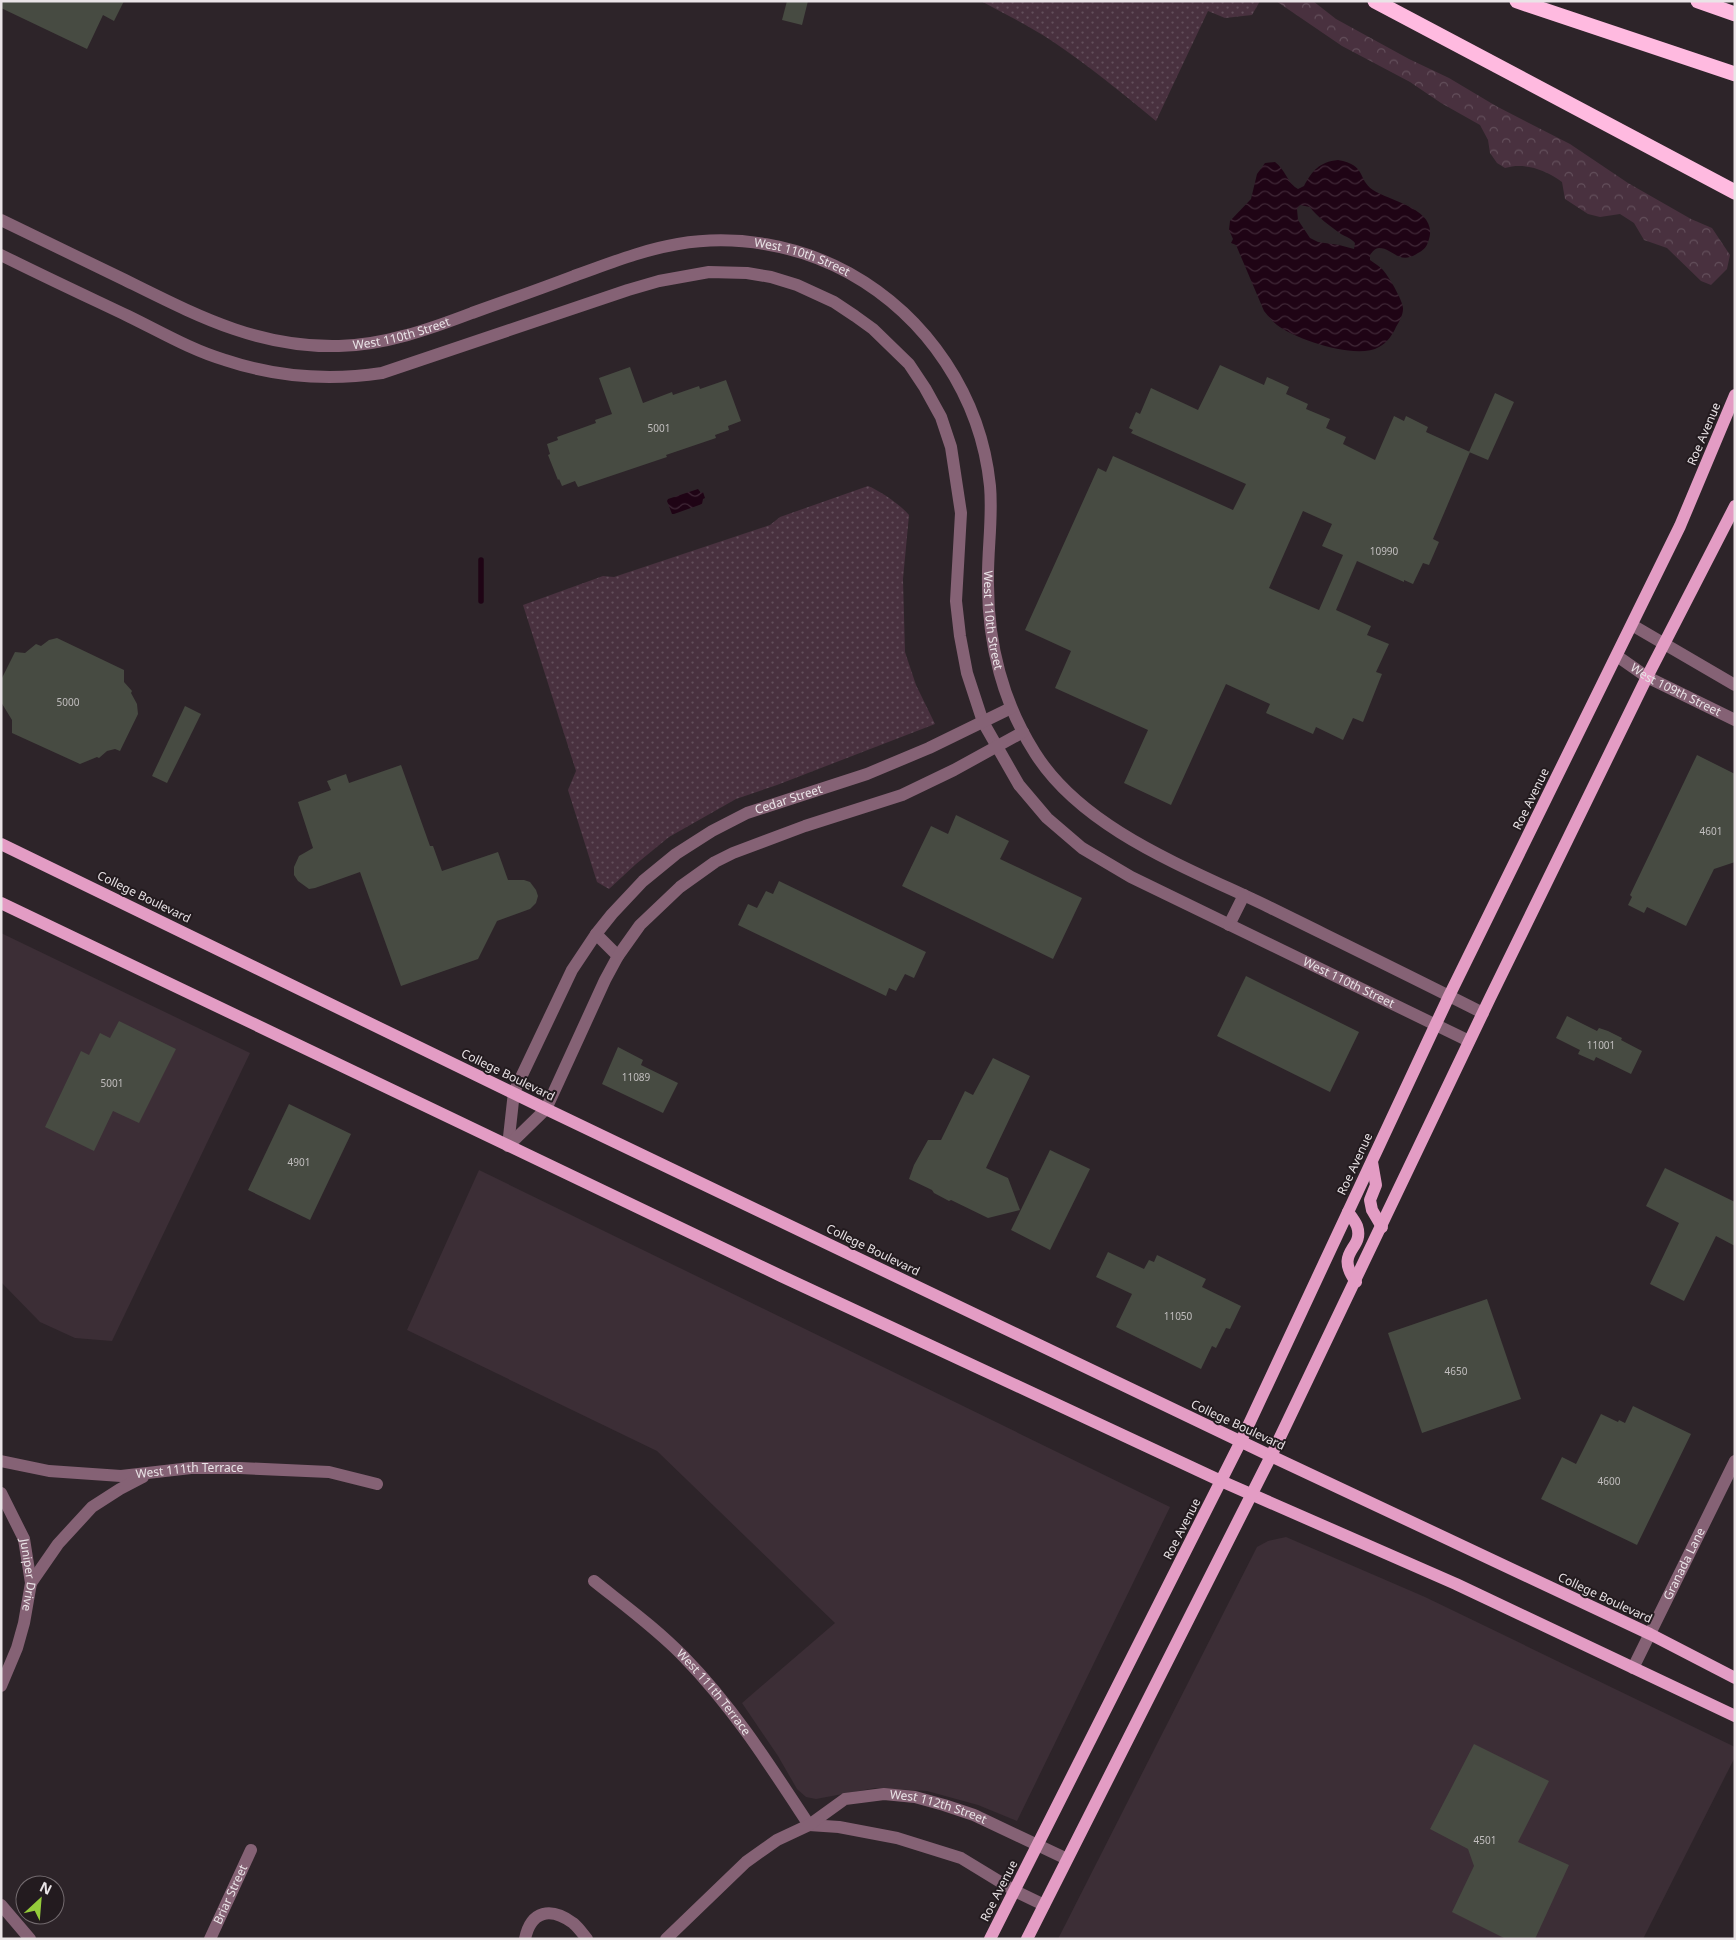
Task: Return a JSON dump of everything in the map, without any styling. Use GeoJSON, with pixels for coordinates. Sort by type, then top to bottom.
{"type":"FeatureCollection","features":[{"type":"Feature","properties":{"kind":"highway"},"geometry":{"type":"LineString","coordinates":[[1375,1],[1735,192]]}},
{"type":"Feature","properties":{"kind":"highway"},"geometry":{"type":"LineString","coordinates":[[1517,1],[1735,74]]}},
{"type":"Feature","properties":{"kind":"highway"},"geometry":{"type":"LineString","coordinates":[[1698,1],[1735,14]]}},
{"type":"Feature","properties":{"kind":"main road","name":"Roe Avenue"},"geometry":{"type":"LineString","coordinates":[[990,1939],[1241,1441],[1450,996],[1680,526],[1735,395]]}},
{"type":"Feature","properties":{"kind":"main road"},"geometry":{"type":"LineString","coordinates":[[1027,1939],[1271,1456],[1356,1282],[1483,1013],[1664,644],[1735,506]]}},
{"type":"Feature","properties":{"kind":"main road","name":"College Boulevard"},"geometry":{"type":"LineString","coordinates":[[1,844],[1271,1456],[1650,1634],[1735,1678]]}},
{"type":"Feature","properties":{"kind":"main road"},"geometry":{"type":"LineString","coordinates":[[1,903],[781,1276],[1251,1495],[1456,1584],[1735,1716]]}},
{"type":"Feature","properties":{"kind":"main road"},"geometry":{"type":"LineString","coordinates":[[1372,1162],[1376,1185],[1370,1200],[1372,1210],[1382,1227]]}},
{"type":"Feature","properties":{"kind":"main road"},"geometry":{"type":"LineString","coordinates":[[1348,1212],[1357,1225],[1358,1237],[1347,1257],[1347,1270],[1356,1282]]}},
{"type":"Feature","properties":{"kind":"street","name":"West 110th Street"},"geometry":{"type":"LineString","coordinates":[[1,220],[205,320],[267,339],[335,346],[365,344],[431,329],[641,252],[675,244],[706,240],[751,241],[796,251],[845,271],[885,297],[901,310],[930,340],[954,374],[975,417],[990,482],[992,514],[988,581],[991,638],[999,672],[1011,708],[1036,755],[1062,787],[1096,816],[1150,850],[1483,1013]]}},
{"type":"Feature","properties":{"kind":"street","name":"West 110th Street"},"geometry":{"type":"LineString","coordinates":[[1,255],[185,344],[223,360],[260,370],[317,377],[355,377],[382,373],[636,288],[684,275],[727,272],[755,274],[797,285],[834,302],[873,329],[909,364],[926,388],[940,416],[951,447],[961,513],[956,601],[967,673],[983,722],[1019,785],[1048,818],[1082,848],[1131,877],[1437,1024],[1470,1042]]}},
{"type":"Feature","properties":{"kind":"street"},"geometry":{"type":"LineString","coordinates":[[1632,625],[1735,685]]}},
{"type":"Feature","properties":{"kind":"street","name":"West 109th Street"},"geometry":{"type":"LineString","coordinates":[[1617,656],[1648,677],[1735,720]]}},
{"type":"Feature","properties":{"kind":"street","name":"Cedar Street"},"geometry":{"type":"LineString","coordinates":[[508,1146],[514,1092],[572,970],[596,934],[643,881],[676,854],[712,831],[747,813],[867,774],[929,748],[1011,708]]}},
{"type":"Feature","properties":{"kind":"street"},"geometry":{"type":"LineString","coordinates":[[508,1146],[546,1108],[604,980],[618,956],[640,925],[680,887],[715,862],[750,846],[902,795],[1024,732]]}},
{"type":"Feature","properties":{"kind":"street"},"geometry":{"type":"LineString","coordinates":[[1229,925],[1244,895]]}},
{"type":"Feature","properties":{"kind":"street"},"geometry":{"type":"LineString","coordinates":[[596,934],[618,956]]}},
{"type":"Feature","properties":{"kind":"street","name":"Granada Lane"},"geometry":{"type":"LineString","coordinates":[[1633,1668],[1735,1460]]}},
{"type":"Feature","properties":{"kind":"street","name":"West 111th Terrace"},"geometry":{"type":"LineString","coordinates":[[1,1461],[49,1471],[121,1476],[190,1468],[329,1472],[377,1484]]}},
{"type":"Feature","properties":{"kind":"street"},"geometry":{"type":"LineString","coordinates":[[31,1583],[58,1544],[92,1507],[120,1489],[150,1474]]}},
{"type":"Feature","properties":{"kind":"street","name":"Juniper Drive"},"geometry":{"type":"LineString","coordinates":[[1,1493],[5,1497],[24,1539],[31,1583],[24,1623],[17,1648],[1,1686]]}},
{"type":"Feature","properties":{"kind":"street","name":"West 111th Terrace"},"geometry":{"type":"LineString","coordinates":[[594,1581],[648,1624],[684,1657],[756,1744],[809,1825]]}},
{"type":"Feature","properties":{"kind":"street","name":"West 112th Street"},"geometry":{"type":"LineString","coordinates":[[666,1939],[746,1862],[777,1840],[809,1825],[845,1799],[884,1794],[915,1797],[974,1815],[1067,1858]]}},
{"type":"Feature","properties":{"kind":"street","name":"West 112th Street"},"geometry":{"type":"LineString","coordinates":[[809,1825],[839,1827],[897,1838],[961,1858],[1015,1891],[1044,1905]]}},
{"type":"Feature","properties":{"kind":"street","name":"Briar Street"},"geometry":{"type":"LineString","coordinates":[[210,1939],[252,1850]]}},
{"type":"Feature","properties":{"kind":"street"},"geometry":{"type":"LineString","coordinates":[[1,1905],[30,1939]]}},
{"type":"Feature","properties":{"kind":"street"},"geometry":{"type":"LineString","coordinates":[[525,1939],[528,1927],[537,1916],[552,1913],[574,1924],[587,1939]]}},
{"type":"Feature","properties":{"kind":"shaded area"},"geometry":{"type":"Polygon","coordinates":[[[1,933],[250,1053],[112,1341],[75,1338],[40,1322],[1,1282],[1,933]]]}},
{"type":"Feature","properties":{"kind":"shaded area"},"geometry":{"type":"Polygon","coordinates":[[[479,1170],[1170,1507],[1017,1821],[978,1805],[927,1791],[875,1788],[816,1799],[806,1797],[797,1789],[778,1756],[742,1703],[835,1623],[657,1451],[407,1330],[479,1170]]]}},
{"type":"Feature","properties":{"kind":"shaded area"},"geometry":{"type":"Polygon","coordinates":[[[1286,1537],[1425,1597],[1735,1747],[1735,1757],[1643,1939],[1058,1939],[1257,1547],[1268,1541],[1286,1537]]]}},
{"type":"Feature","properties":{"kind":"green space"},"geometry":{"type":"Polygon","coordinates":[[[981,1],[1260,1],[1252,15],[1225,18],[1208,11],[1156,121],[1052,41],[981,1]]]}},
{"type":"Feature","properties":{"kind":"green space"},"geometry":{"type":"Polygon","coordinates":[[[1276,1],[1313,1],[1336,19],[1570,144],[1628,183],[1691,219],[1712,228],[1730,255],[1727,269],[1711,285],[1701,281],[1667,248],[1644,240],[1634,223],[1620,214],[1600,217],[1588,214],[1565,199],[1562,182],[1549,174],[1528,167],[1513,166],[1505,168],[1497,163],[1490,153],[1488,140],[1480,125],[1441,103],[1410,82],[1342,46],[1276,1]]]}},
{"type":"Feature","properties":{"kind":"green space"},"geometry":{"type":"Polygon","coordinates":[[[868,486],[890,499],[909,515],[903,579],[905,652],[916,685],[935,724],[736,799],[669,837],[609,889],[597,882],[568,790],[576,771],[523,605],[603,576],[614,577],[770,525],[780,517],[868,486]]]}},
{"type":"Feature","properties":{"kind":"water"},"geometry":{"type":"Polygon","coordinates":[[[1338,160],[1353,165],[1373,190],[1421,214],[1427,222],[1430,231],[1425,247],[1411,257],[1401,257],[1379,248],[1375,249],[1370,255],[1370,260],[1382,269],[1392,282],[1403,309],[1401,318],[1389,338],[1379,347],[1369,350],[1342,350],[1312,342],[1298,337],[1277,325],[1264,311],[1236,245],[1231,243],[1233,239],[1229,230],[1230,221],[1251,199],[1257,174],[1265,163],[1275,162],[1298,189],[1304,186],[1317,168],[1331,161],[1338,160]],[[1300,205],[1297,209],[1298,220],[1310,238],[1318,242],[1354,249],[1355,243],[1353,241],[1328,225],[1310,207],[1300,205]]]}},
{"type":"Feature","properties":{"kind":"water"},"geometry":{"type":"Polygon","coordinates":[[[698,489],[701,493],[703,492],[705,498],[702,504],[672,514],[668,499],[698,489]]]}},
{"type":"Feature","properties":{"kind":"building"},"geometry":{"type":"Polygon","coordinates":[[[1,1],[124,1],[114,21],[103,15],[87,49],[1,8],[1,1]]]}},
{"type":"Feature","properties":{"kind":"building"},"geometry":{"type":"Polygon","coordinates":[[[787,1],[808,1],[802,25],[782,20],[787,1]]]}},
{"type":"Feature","properties":{"kind":"building"},"geometry":{"type":"Polygon","coordinates":[[[1220,365],[1264,385],[1267,377],[1289,387],[1286,394],[1308,404],[1306,409],[1330,419],[1326,428],[1346,437],[1343,444],[1375,460],[1394,416],[1404,421],[1406,416],[1428,427],[1426,432],[1470,452],[1433,539],[1439,542],[1429,565],[1423,563],[1413,584],[1404,580],[1404,582],[1357,561],[1336,610],[1371,626],[1367,635],[1389,644],[1376,672],[1382,674],[1363,722],[1353,718],[1343,740],[1316,727],[1313,734],[1266,713],[1270,704],[1226,684],[1171,805],[1124,783],[1148,730],[1055,688],[1071,651],[1025,630],[1098,468],[1106,472],[1113,456],[1233,510],[1246,484],[1131,433],[1133,430],[1129,428],[1136,412],[1140,414],[1151,388],[1198,410],[1220,365]],[[1303,511],[1269,588],[1319,610],[1343,555],[1322,546],[1332,524],[1303,511]]]}},
{"type":"Feature","properties":{"kind":"building"},"geometry":{"type":"Polygon","coordinates":[[[630,367],[643,403],[672,392],[673,395],[699,386],[700,389],[726,380],[741,421],[728,426],[729,430],[715,435],[716,438],[666,455],[667,457],[578,487],[575,481],[562,486],[548,455],[550,454],[547,444],[558,440],[557,437],[596,423],[595,420],[612,414],[599,378],[630,367]]]}},
{"type":"Feature","properties":{"kind":"building"},"geometry":{"type":"Polygon","coordinates":[[[1495,393],[1514,402],[1488,460],[1469,452],[1495,393]]]}},
{"type":"Feature","properties":{"kind":"building"},"geometry":{"type":"Polygon","coordinates":[[[57,638],[124,670],[124,682],[132,691],[131,693],[137,704],[138,714],[120,751],[115,749],[107,751],[99,758],[97,757],[80,764],[12,733],[12,720],[1,702],[1,680],[15,652],[25,653],[36,644],[41,646],[49,640],[57,638]]]}},
{"type":"Feature","properties":{"kind":"building"},"geometry":{"type":"Polygon","coordinates":[[[185,706],[201,714],[167,783],[152,776],[185,706]]]}},
{"type":"Feature","properties":{"kind":"building"},"geometry":{"type":"Polygon","coordinates":[[[1697,755],[1735,774],[1735,862],[1714,869],[1686,926],[1647,907],[1644,913],[1628,905],[1632,897],[1630,895],[1697,755]]]}},
{"type":"Feature","properties":{"kind":"building"},"geometry":{"type":"Polygon","coordinates":[[[401,765],[430,846],[433,846],[442,871],[498,852],[508,880],[530,882],[538,896],[536,903],[530,909],[497,921],[478,959],[401,986],[360,872],[309,889],[298,881],[294,875],[294,867],[299,856],[313,848],[298,802],[331,790],[327,781],[346,774],[349,783],[401,765]]]}},
{"type":"Feature","properties":{"kind":"building"},"geometry":{"type":"Polygon","coordinates":[[[956,815],[1009,841],[1000,859],[1082,898],[1053,959],[902,886],[931,826],[948,834],[956,815]]]}},
{"type":"Feature","properties":{"kind":"building"},"geometry":{"type":"Polygon","coordinates":[[[779,881],[926,952],[914,978],[905,974],[896,991],[889,988],[886,996],[738,925],[748,904],[757,908],[766,891],[773,894],[779,881]]]}},
{"type":"Feature","properties":{"kind":"building"},"geometry":{"type":"Polygon","coordinates":[[[1246,976],[1359,1032],[1330,1092],[1217,1036],[1246,976]]]}},
{"type":"Feature","properties":{"kind":"building"},"geometry":{"type":"Polygon","coordinates":[[[1567,1016],[1597,1031],[1599,1028],[1608,1031],[1642,1051],[1631,1074],[1596,1057],[1594,1061],[1578,1054],[1580,1050],[1556,1038],[1567,1016]]]}},
{"type":"Feature","properties":{"kind":"building"},"geometry":{"type":"Polygon","coordinates":[[[119,1021],[176,1049],[139,1123],[113,1111],[94,1151],[45,1127],[81,1051],[89,1055],[100,1033],[110,1038],[119,1021]]]}},
{"type":"Feature","properties":{"kind":"building"},"geometry":{"type":"Polygon","coordinates":[[[618,1047],[643,1060],[641,1065],[678,1083],[663,1113],[602,1084],[618,1047]]]}},
{"type":"Feature","properties":{"kind":"building"},"geometry":{"type":"Polygon","coordinates":[[[993,1058],[1030,1076],[986,1168],[1008,1178],[1020,1210],[988,1218],[951,1200],[949,1201],[909,1179],[914,1165],[928,1140],[941,1140],[965,1091],[973,1095],[993,1058]]]}},
{"type":"Feature","properties":{"kind":"building"},"geometry":{"type":"Polygon","coordinates":[[[289,1104],[351,1134],[310,1220],[248,1190],[289,1104]]]}},
{"type":"Feature","properties":{"kind":"building"},"geometry":{"type":"Polygon","coordinates":[[[1050,1150],[1090,1169],[1050,1250],[1011,1230],[1050,1150]]]}},
{"type":"Feature","properties":{"kind":"building"},"geometry":{"type":"Polygon","coordinates":[[[1665,1168],[1735,1202],[1735,1246],[1716,1236],[1684,1301],[1650,1284],[1679,1223],[1646,1206],[1665,1168]]]}},
{"type":"Feature","properties":{"kind":"building"},"geometry":{"type":"Polygon","coordinates":[[[1108,1252],[1144,1269],[1149,1260],[1154,1262],[1157,1255],[1206,1279],[1202,1287],[1241,1306],[1230,1329],[1226,1328],[1216,1348],[1212,1346],[1201,1369],[1116,1327],[1132,1294],[1096,1277],[1108,1252]]]}},
{"type":"Feature","properties":{"kind":"building"},"geometry":{"type":"Polygon","coordinates":[[[1487,1299],[1521,1399],[1422,1433],[1388,1333],[1487,1299]]]}},
{"type":"Feature","properties":{"kind":"building"},"geometry":{"type":"Polygon","coordinates":[[[1633,1406],[1691,1434],[1637,1545],[1541,1499],[1562,1457],[1576,1464],[1601,1414],[1618,1422],[1619,1420],[1625,1423],[1633,1406]]]}},
{"type":"Feature","properties":{"kind":"building"},"geometry":{"type":"Polygon","coordinates":[[[1474,1744],[1549,1781],[1518,1842],[1569,1865],[1535,1939],[1506,1939],[1452,1912],[1474,1866],[1468,1849],[1430,1829],[1474,1744]]]}},
{"type":"Feature","properties":{"kind":"waterway"},"geometry":{"type":"LineString","coordinates":[[481,560],[481,601]]}}]}
